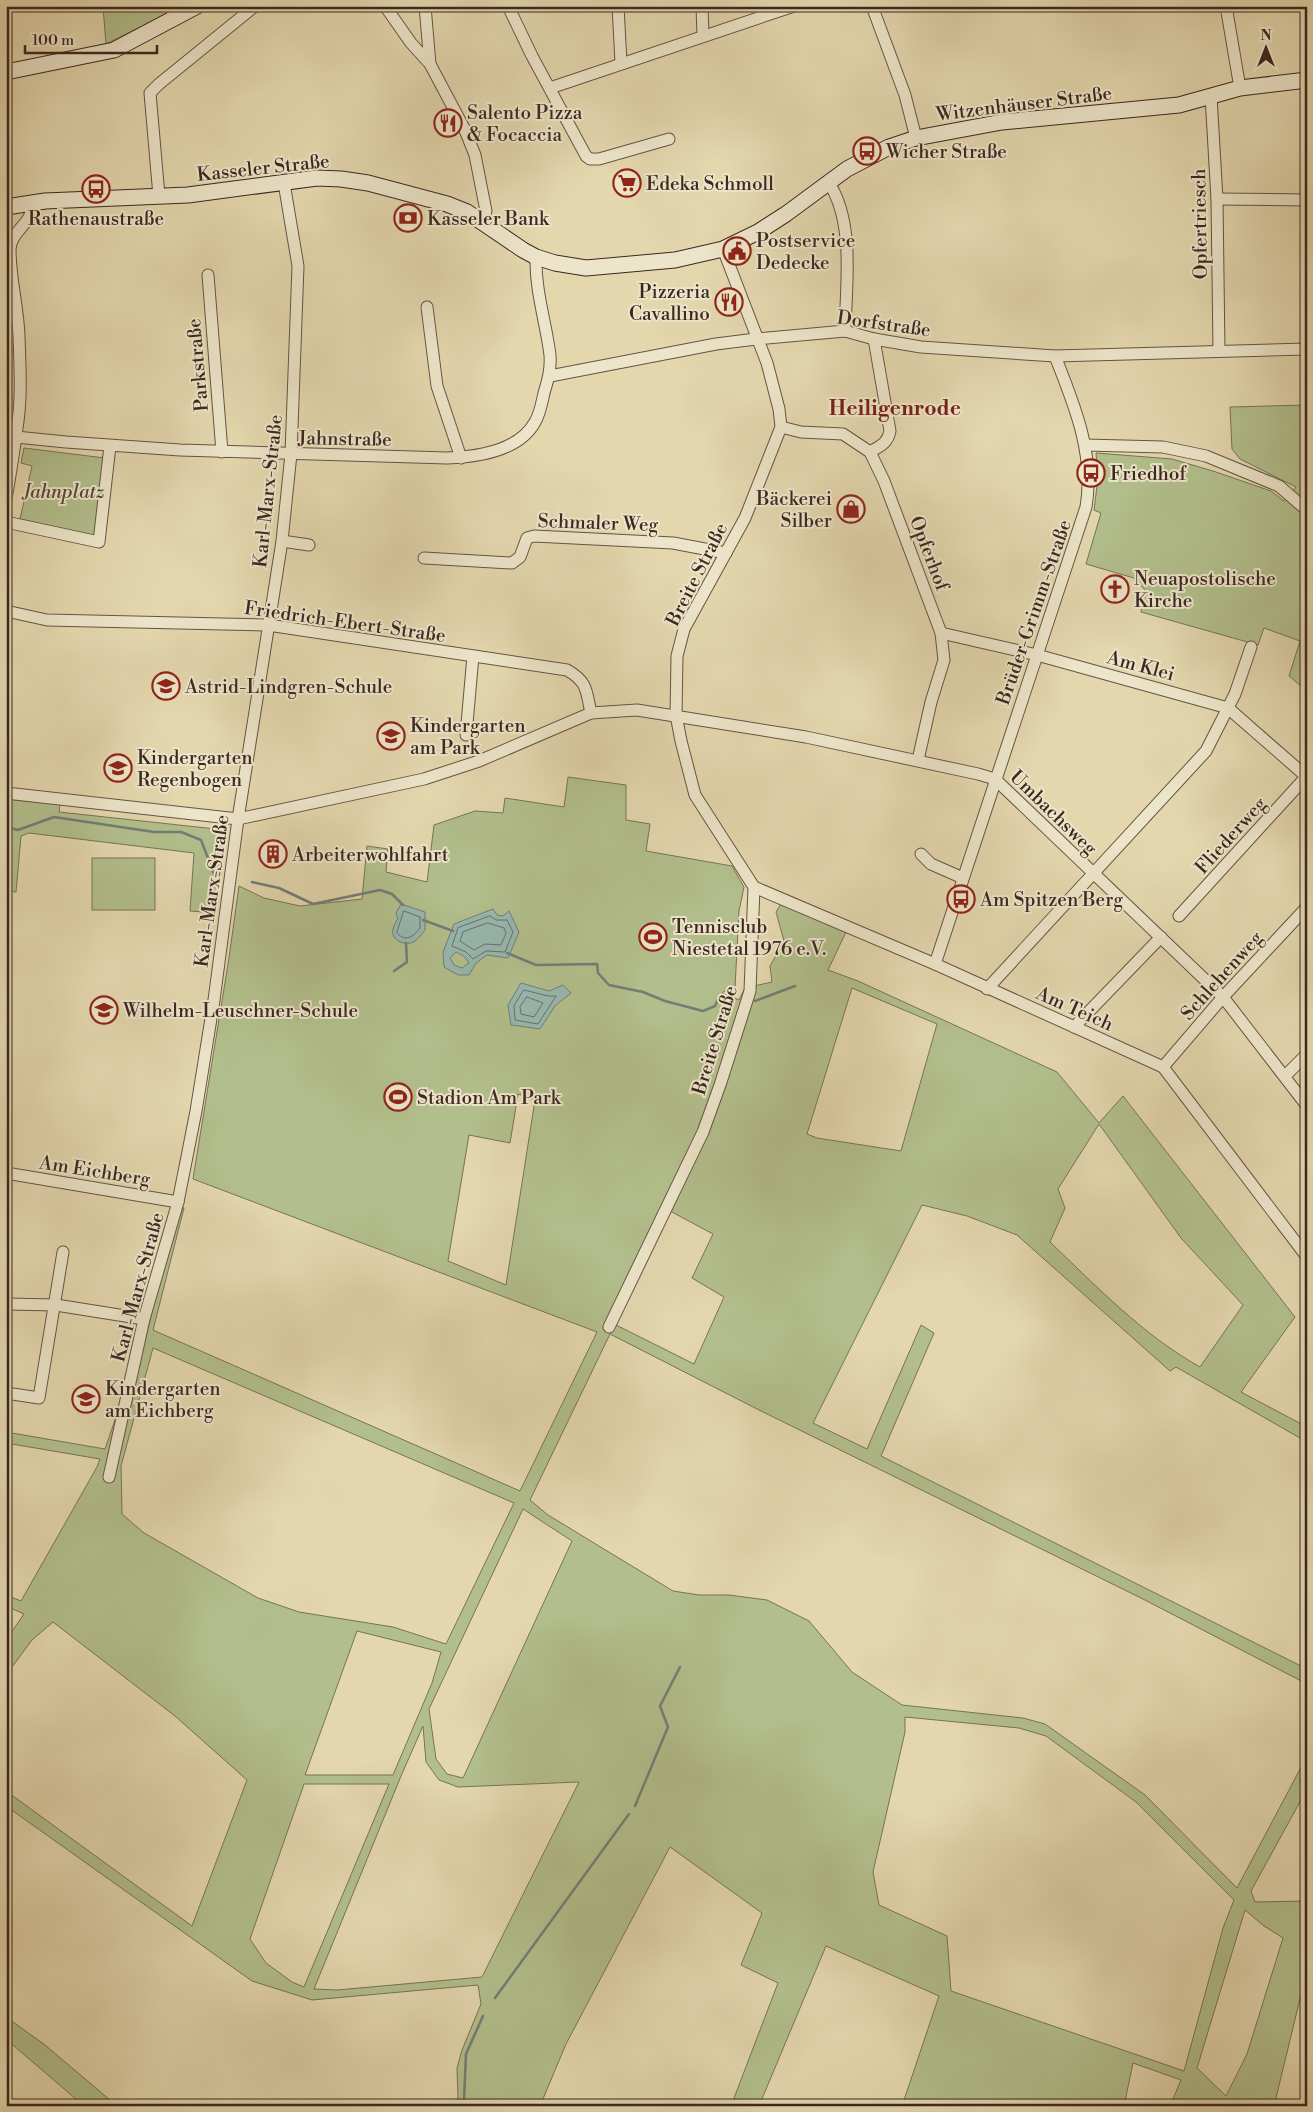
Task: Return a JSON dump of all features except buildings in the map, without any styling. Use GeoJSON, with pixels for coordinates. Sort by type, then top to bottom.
{"type":"FeatureCollection","features":[{"type":"Feature","properties":{"kind":"main road"},"geometry":{"type":"LineString","coordinates":[[6,72],[114,50],[197,6]]}},
{"type":"Feature","properties":{"kind":"main road","name":"Witzenhäuser Straße"},"geometry":{"type":"LineString","coordinates":[[536,257],[586,268],[675,260],[723,249],[758,232],[865,159],[890,147],[916,138],[1002,122],[1179,105],[1240,88],[1307,80]]}},
{"type":"Feature","properties":{"kind":"main road","name":"Kasseler Straße"},"geometry":{"type":"LineString","coordinates":[[6,207],[33,203],[188,195],[317,178],[368,183],[447,204],[467,212],[536,257]]}},
{"type":"Feature","properties":{"kind":"street"},"geometry":{"type":"LineString","coordinates":[[159,196],[150,93],[255,6]]}},
{"type":"Feature","properties":{"kind":"street"},"geometry":{"type":"LineString","coordinates":[[385,6],[411,43],[430,64],[465,130],[475,155],[486,211],[483,223]]}},
{"type":"Feature","properties":{"kind":"street"},"geometry":{"type":"LineString","coordinates":[[425,6],[430,64]]}},
{"type":"Feature","properties":{"kind":"street"},"geometry":{"type":"LineString","coordinates":[[508,6],[532,56],[586,156],[590,159],[599,159],[669,139]]}},
{"type":"Feature","properties":{"kind":"street"},"geometry":{"type":"LineString","coordinates":[[618,6],[621,63]]}},
{"type":"Feature","properties":{"kind":"street"},"geometry":{"type":"LineString","coordinates":[[702,6],[704,36]]}},
{"type":"Feature","properties":{"kind":"street"},"geometry":{"type":"LineString","coordinates":[[872,6],[904,95],[916,138]]}},
{"type":"Feature","properties":{"kind":"street"},"geometry":{"type":"LineString","coordinates":[[1226,6],[1240,88]]}},
{"type":"Feature","properties":{"kind":"street"},"geometry":{"type":"LineString","coordinates":[[550,88],[788,7]]}},
{"type":"Feature","properties":{"kind":"street","name":"Opfertriesch"},"geometry":{"type":"LineString","coordinates":[[1211,96],[1217,199],[1219,351]]}},
{"type":"Feature","properties":{"kind":"street","name":"Karl-Marx-Straße"},"geometry":{"type":"LineString","coordinates":[[109,1477],[144,1319],[178,1202],[196,1111],[214,1000],[238,819],[282,541],[292,454],[298,266],[284,183]]}},
{"type":"Feature","properties":{"kind":"street"},"geometry":{"type":"LineString","coordinates":[[829,183],[834,190],[844,226],[847,258],[845,331]]}},
{"type":"Feature","properties":{"kind":"street"},"geometry":{"type":"LineString","coordinates":[[1217,199],[1307,200]]}},
{"type":"Feature","properties":{"kind":"street"},"geometry":{"type":"LineString","coordinates":[[6,500],[11,436],[17,428],[19,384],[19,336],[10,268],[10,246],[12,239],[32,215],[33,203]]}},
{"type":"Feature","properties":{"kind":"street"},"geometry":{"type":"LineString","coordinates":[[723,249],[771,378],[779,409],[781,426],[801,432],[842,434],[870,452],[884,444],[889,438],[890,431],[874,339]]}},
{"type":"Feature","properties":{"kind":"street"},"geometry":{"type":"LineString","coordinates":[[536,257],[536,272],[550,357],[550,376]]}},
{"type":"Feature","properties":{"kind":"street","name":"Parkstraße"},"geometry":{"type":"LineString","coordinates":[[208,274],[222,452]]}},
{"type":"Feature","properties":{"kind":"street"},"geometry":{"type":"LineString","coordinates":[[427,307],[437,386],[461,458]]}},
{"type":"Feature","properties":{"kind":"street","name":"Dorfstraße"},"geometry":{"type":"LineString","coordinates":[[550,376],[756,338],[845,331],[874,339],[921,347],[1055,356],[1307,349]]}},
{"type":"Feature","properties":{"kind":"street","name":"Brüder-Grimm-Straße"},"geometry":{"type":"LineString","coordinates":[[935,964],[1086,507],[1089,477],[1085,446],[1073,402],[1055,356]]}},
{"type":"Feature","properties":{"kind":"street","name":"Jahnstraße"},"geometry":{"type":"LineString","coordinates":[[11,436],[110,446],[222,452],[461,458],[502,448],[518,441],[535,422],[550,376]]}},
{"type":"Feature","properties":{"kind":"street","name":"Breite Straße"},"geometry":{"type":"LineString","coordinates":[[609,1327],[703,1132],[750,991],[754,887],[694,795],[680,741],[676,715],[677,656],[684,629],[745,518],[781,426]]}},
{"type":"Feature","properties":{"kind":"street"},"geometry":{"type":"LineString","coordinates":[[6,522],[99,542],[110,446]]}},
{"type":"Feature","properties":{"kind":"street"},"geometry":{"type":"LineString","coordinates":[[1085,446],[1163,447],[1206,456],[1279,486],[1302,506]]}},
{"type":"Feature","properties":{"kind":"street","name":"Opferhof"},"geometry":{"type":"LineString","coordinates":[[870,452],[884,481],[942,633],[944,660],[931,702],[918,760]]}},
{"type":"Feature","properties":{"kind":"street","name":"Schmaler Weg"},"geometry":{"type":"LineString","coordinates":[[424,558],[512,563],[520,557],[527,538],[534,536],[674,543],[726,553]]}},
{"type":"Feature","properties":{"kind":"street"},"geometry":{"type":"LineString","coordinates":[[282,541],[309,545]]}},
{"type":"Feature","properties":{"kind":"street","name":"Friedrich-Ebert-Straße"},"geometry":{"type":"LineString","coordinates":[[6,611],[47,620],[268,625],[567,670],[580,678],[587,692],[590,713]]}},
{"type":"Feature","properties":{"kind":"street","name":"Am Klei"},"geometry":{"type":"LineString","coordinates":[[942,633],[1037,654],[1228,708],[1306,777]]}},
{"type":"Feature","properties":{"kind":"street"},"geometry":{"type":"LineString","coordinates":[[987,989],[1206,751],[1228,708],[1251,647]]}},
{"type":"Feature","properties":{"kind":"street"},"geometry":{"type":"LineString","coordinates":[[466,735],[473,656]]}},
{"type":"Feature","properties":{"kind":"street","name":"Umbachsweg"},"geometry":{"type":"LineString","coordinates":[[590,713],[637,710],[676,715],[806,737],[918,760],[996,779],[1093,874],[1223,996],[1307,1106]]}},
{"type":"Feature","properties":{"kind":"street"},"geometry":{"type":"LineString","coordinates":[[6,793],[238,819],[451,771],[509,749],[590,713]]}},
{"type":"Feature","properties":{"kind":"street","name":"Fliederweg"},"geometry":{"type":"LineString","coordinates":[[1180,916],[1306,777]]}},
{"type":"Feature","properties":{"kind":"street"},"geometry":{"type":"LineString","coordinates":[[921,854],[931,864],[963,878]]}},
{"type":"Feature","properties":{"kind":"street","name":"Am Teich"},"geometry":{"type":"LineString","coordinates":[[754,887],[935,964],[1164,1067],[1307,1257]]}},
{"type":"Feature","properties":{"kind":"street","name":"Schlehenweg"},"geometry":{"type":"LineString","coordinates":[[1164,1067],[1223,996],[1307,907]]}},
{"type":"Feature","properties":{"kind":"street"},"geometry":{"type":"LineString","coordinates":[[1074,1027],[1161,936]]}},
{"type":"Feature","properties":{"kind":"street"},"geometry":{"type":"LineString","coordinates":[[1285,1076],[1307,1054]]}},
{"type":"Feature","properties":{"kind":"street","name":"Am Eichberg"},"geometry":{"type":"LineString","coordinates":[[6,1173],[178,1202]]}},
{"type":"Feature","properties":{"kind":"street"},"geometry":{"type":"LineString","coordinates":[[6,1393],[39,1398],[56,1305],[63,1252]]}},
{"type":"Feature","properties":{"kind":"street"},"geometry":{"type":"LineString","coordinates":[[6,1304],[56,1305],[144,1319]]}},
{"type":"Feature","properties":{"kind":"green space"},"geometry":{"type":"Polygon","coordinates":[[[182,6],[106,44],[103,7],[182,6]]]}},
{"type":"Feature","properties":{"kind":"green space"},"geometry":{"type":"Polygon","coordinates":[[[1307,405],[1307,691],[1289,676],[1300,641],[1264,628],[1258,645],[1141,612],[1145,590],[1134,578],[1086,564],[1101,513],[1094,510],[1098,478],[1096,453],[1172,459],[1271,491],[1284,501],[1296,487],[1240,459],[1232,449],[1230,407],[1307,405]]]}},
{"type":"Feature","properties":{"kind":"green space","name":"Jahnplatz"},"geometry":{"type":"Polygon","coordinates":[[[24,448],[105,458],[95,536],[20,519],[32,466],[21,463],[24,448]]]}},
{"type":"Feature","properties":{"kind":"green space"},"geometry":{"type":"Polygon","coordinates":[[[568,777],[626,785],[626,820],[650,824],[646,851],[732,866],[744,887],[739,911],[735,988],[728,989],[722,993],[739,1000],[745,988],[772,982],[770,966],[784,941],[776,912],[782,902],[847,930],[828,970],[858,981],[1057,1072],[1099,1123],[1123,1096],[1295,1317],[1241,1392],[1307,1427],[1307,1442],[1176,1367],[1170,1371],[1017,1235],[967,1216],[922,1205],[813,1423],[867,1449],[921,1325],[934,1333],[881,1456],[1307,1669],[1307,1684],[1143,1599],[759,1410],[610,1334],[530,1500],[548,1515],[673,1591],[699,1595],[729,1595],[767,1600],[809,1621],[852,1672],[902,1705],[1023,1718],[1045,1724],[1145,1795],[1237,1888],[1307,1756],[1307,1789],[1251,1891],[1255,1902],[1307,1901],[1307,1970],[1274,2106],[1170,2106],[1181,2080],[1133,2063],[1124,2106],[902,2106],[939,1996],[826,1946],[759,2106],[731,2106],[778,1983],[741,1965],[762,1913],[670,1847],[566,2044],[540,2106],[452,2106],[458,2098],[457,2068],[462,2050],[481,2004],[478,1985],[312,2000],[252,1981],[6,1806],[6,1791],[192,1926],[247,1780],[175,1716],[53,1622],[32,1640],[6,1675],[6,1640],[24,1614],[6,1606],[6,1595],[21,1601],[100,1459],[6,1443],[6,1432],[105,1449],[116,1417],[128,1409],[178,1207],[184,1208],[153,1330],[520,1491],[597,1332],[193,1179],[239,886],[264,898],[300,906],[362,899],[367,846],[388,849],[386,872],[427,882],[434,825],[475,811],[503,813],[505,798],[564,807],[568,777]],[[852,988],[807,1134],[817,1138],[901,1151],[937,1024],[852,988]],[[518,1094],[510,1143],[469,1135],[448,1261],[506,1285],[535,1100],[518,1094]],[[1099,1124],[1058,1189],[1065,1208],[1050,1242],[1103,1293],[1140,1325],[1200,1367],[1243,1305],[1181,1238],[1099,1124]],[[670,1211],[614,1324],[694,1364],[724,1297],[692,1278],[713,1234],[670,1211]],[[153,1348],[121,1466],[122,1514],[144,1533],[258,1598],[299,1612],[393,1627],[446,1644],[514,1503],[153,1348]],[[523,1509],[429,1709],[436,1759],[447,1774],[463,1778],[572,1541],[523,1509]],[[357,1631],[305,1775],[393,1775],[432,1683],[441,1652],[357,1631]],[[905,1717],[905,1732],[873,1872],[879,1905],[947,1936],[951,1991],[1184,2071],[1223,1928],[1234,1900],[1136,1802],[1046,1736],[1019,1728],[905,1717]],[[423,1726],[314,1989],[337,1990],[482,1977],[579,1782],[458,1787],[439,1780],[426,1762],[423,1726]],[[304,1784],[250,1939],[266,1963],[292,1982],[304,1987],[389,1784],[304,1784]],[[1245,1910],[1197,2068],[1226,2096],[1247,2054],[1283,1938],[1264,1926],[1245,1910]]]}},
{"type":"Feature","properties":{"kind":"green space"},"geometry":{"type":"Polygon","coordinates":[[[6,799],[60,804],[59,812],[225,830],[215,913],[190,911],[194,853],[29,833],[21,836],[16,892],[6,891],[6,799]]]}},
{"type":"Feature","properties":{"kind":"green space"},"geometry":{"type":"Polygon","coordinates":[[[92,858],[155,858],[155,910],[92,910],[92,858]]]}},
{"type":"Feature","properties":{"kind":"green space"},"geometry":{"type":"Polygon","coordinates":[[[6,2017],[45,2045],[117,2106],[84,2106],[6,2039],[6,2017]]]}},
{"type":"Feature","properties":{"kind":"water"},"geometry":{"type":"Polygon","coordinates":[[[401,904],[425,912],[425,930],[417,940],[410,943],[402,943],[396,939],[393,933],[393,928],[398,918],[396,913],[401,904]]]}},
{"type":"Feature","properties":{"kind":"water"},"geometry":{"type":"Polygon","coordinates":[[[493,909],[497,915],[503,916],[509,911],[519,932],[508,958],[487,955],[476,963],[469,975],[458,975],[444,967],[443,952],[454,924],[493,909]],[[456,952],[450,958],[454,965],[462,968],[469,963],[464,956],[456,952]]]}},
{"type":"Feature","properties":{"kind":"water"},"geometry":{"type":"Polygon","coordinates":[[[521,983],[549,991],[563,985],[571,993],[555,1006],[540,1029],[511,1025],[508,1005],[521,983]]]}},
{"type":"Feature","properties":{"kind":"waterway"},"geometry":{"type":"LineString","coordinates":[[6,827],[18,830],[54,817],[154,832],[181,832],[201,840],[218,884]]}},
{"type":"Feature","properties":{"kind":"waterway"},"geometry":{"type":"LineString","coordinates":[[252,882],[279,888],[313,904],[380,890],[392,894],[403,905]]}},
{"type":"Feature","properties":{"kind":"waterway"},"geometry":{"type":"LineString","coordinates":[[423,920],[453,931]]}},
{"type":"Feature","properties":{"kind":"waterway"},"geometry":{"type":"LineString","coordinates":[[394,971],[407,962],[406,943]]}},
{"type":"Feature","properties":{"kind":"waterway"},"geometry":{"type":"LineString","coordinates":[[507,953],[536,965],[597,964],[598,973],[609,985],[643,992],[665,1001],[703,1011],[715,1006],[719,997]]}},
{"type":"Feature","properties":{"kind":"waterway"},"geometry":{"type":"LineString","coordinates":[[755,1001],[795,986]]}},
{"type":"Feature","properties":{"kind":"waterway"},"geometry":{"type":"LineString","coordinates":[[635,1806],[668,1727],[660,1706],[680,1667]]}},
{"type":"Feature","properties":{"kind":"waterway"},"geometry":{"type":"LineString","coordinates":[[495,1998],[629,1814]]}},
{"type":"Feature","properties":{"kind":"waterway"},"geometry":{"type":"LineString","coordinates":[[460,2106],[464,2100],[466,2054],[483,2016]]}},
{"type":"Feature","properties":{"kind":"place","name":"Salento Pizza & Focaccia"},"geometry":{"type":"Point","coordinates":[448,123]}},
{"type":"Feature","properties":{"kind":"place","name":"Wicher Straße"},"geometry":{"type":"Point","coordinates":[867,151]}},
{"type":"Feature","properties":{"kind":"place","name":"Edeka Schmoll"},"geometry":{"type":"Point","coordinates":[627,183]}},
{"type":"Feature","properties":{"kind":"place","name":"Rathenaustraße"},"geometry":{"type":"Point","coordinates":[96,189]}},
{"type":"Feature","properties":{"kind":"place","name":"Kasseler Bank"},"geometry":{"type":"Point","coordinates":[408,218]}},
{"type":"Feature","properties":{"kind":"place","name":"Postservice Dedecke"},"geometry":{"type":"Point","coordinates":[737,251]}},
{"type":"Feature","properties":{"kind":"place","name":"Pizzeria Cavallino"},"geometry":{"type":"Point","coordinates":[729,302]}},
{"type":"Feature","properties":{"kind":"place","name":"Friedhof"},"geometry":{"type":"Point","coordinates":[1091,473]}},
{"type":"Feature","properties":{"kind":"place","name":"Bäckerei Silber"},"geometry":{"type":"Point","coordinates":[851,509]}},
{"type":"Feature","properties":{"kind":"place","name":"Neuapostolische Kirche"},"geometry":{"type":"Point","coordinates":[1115,589]}},
{"type":"Feature","properties":{"kind":"place","name":"Astrid-Lindgren-Schule"},"geometry":{"type":"Point","coordinates":[166,686]}},
{"type":"Feature","properties":{"kind":"place","name":"Kindergarten am Park"},"geometry":{"type":"Point","coordinates":[391,736]}},
{"type":"Feature","properties":{"kind":"place","name":"Kindergarten Regenbogen"},"geometry":{"type":"Point","coordinates":[118,768]}},
{"type":"Feature","properties":{"kind":"place","name":"Arbeiterwohlfahrt"},"geometry":{"type":"Point","coordinates":[273,854]}},
{"type":"Feature","properties":{"kind":"place","name":"Am Spitzen Berg"},"geometry":{"type":"Point","coordinates":[961,899]}},
{"type":"Feature","properties":{"kind":"place","name":"Tennisclub Niestetal 1976 e.V."},"geometry":{"type":"Point","coordinates":[653,937]}},
{"type":"Feature","properties":{"kind":"place","name":"Wilhelm-Leuschner-Schule"},"geometry":{"type":"Point","coordinates":[104,1010]}},
{"type":"Feature","properties":{"kind":"place","name":"Stadion Am Park"},"geometry":{"type":"Point","coordinates":[398,1097]}},
{"type":"Feature","properties":{"kind":"place","name":"Kindergarten am Eichberg"},"geometry":{"type":"Point","coordinates":[86,1399]}},
{"type":"Feature","properties":{"kind":"district","name":"Heiligenrode"},"geometry":{"type":"Point","coordinates":[895,408]}}]}
